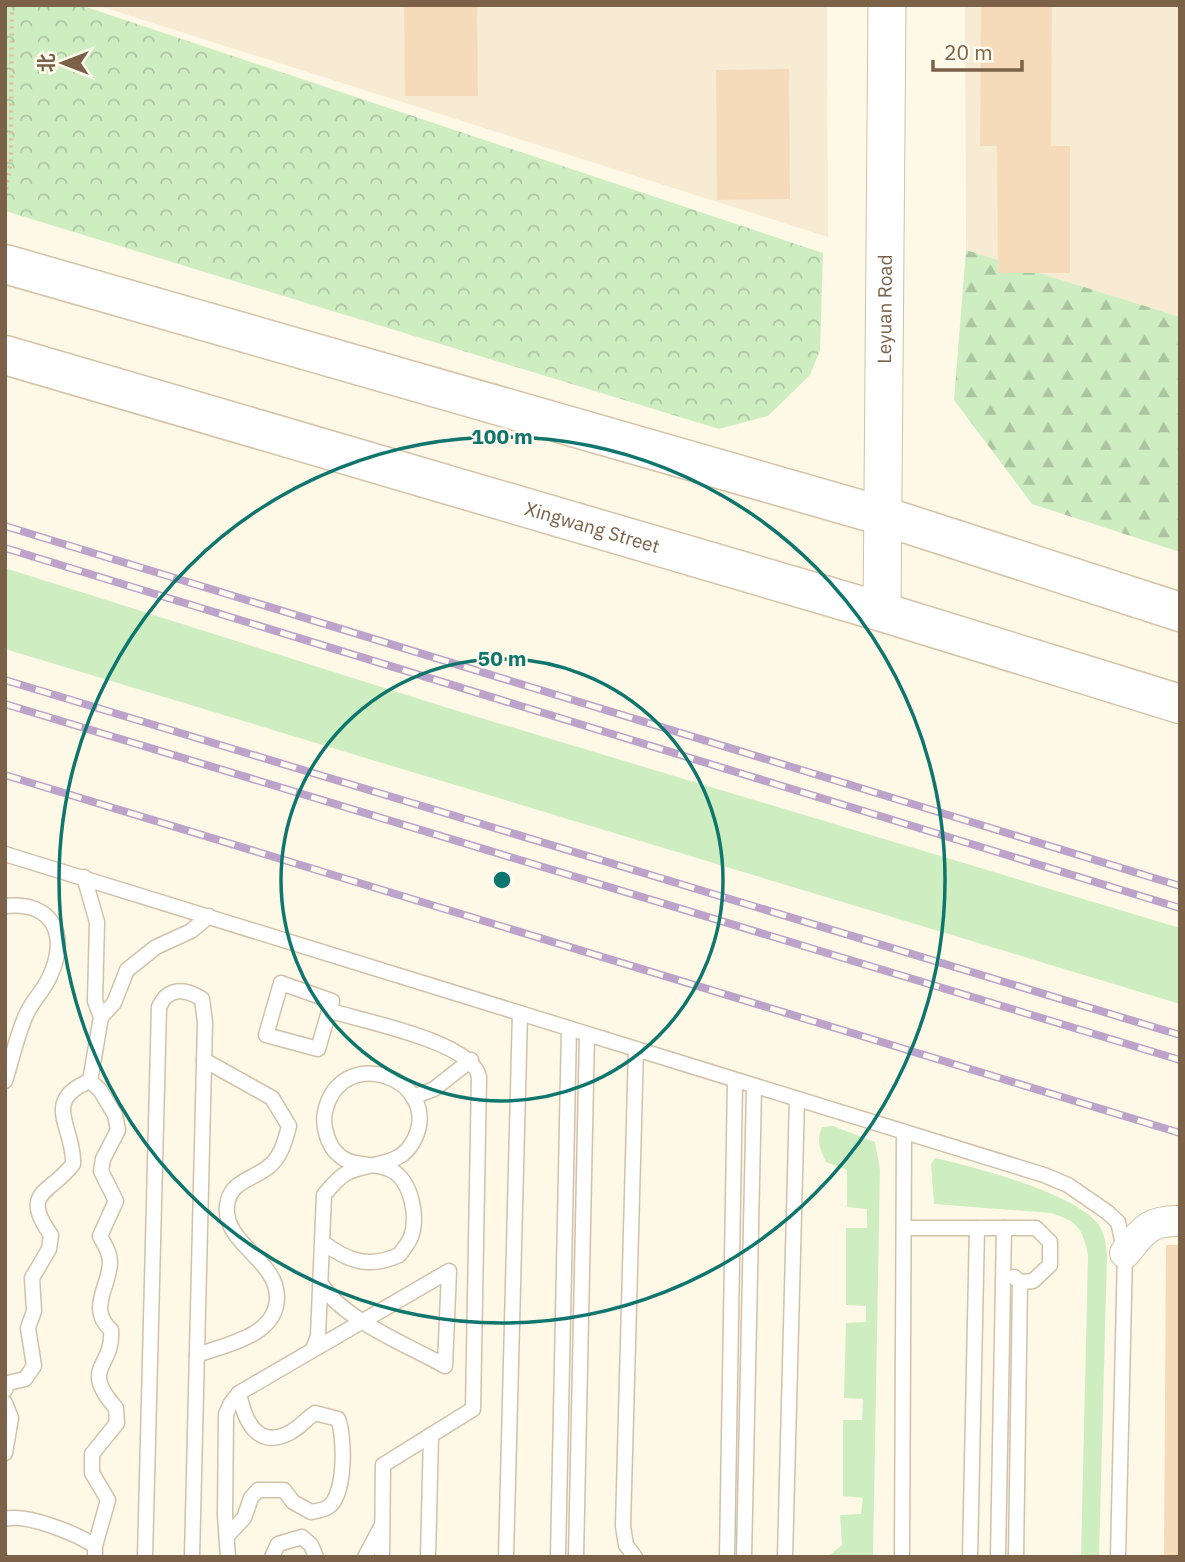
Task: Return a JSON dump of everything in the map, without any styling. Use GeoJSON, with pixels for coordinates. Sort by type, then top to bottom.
{"type":"FeatureCollection","features":[{"type":"Feature","properties":{"kind":"main road"},"geometry":{"type":"LineString","coordinates":[[5,264],[883,516],[1180,612]]}},
{"type":"Feature","properties":{"kind":"main road","name":"Xingwang Street"},"geometry":{"type":"LineString","coordinates":[[5,355],[882,612],[1180,704]]}},
{"type":"Feature","properties":{"kind":"street","name":"Leyuan Road"},"geometry":{"type":"LineString","coordinates":[[882,612],[887,5]]}},
{"type":"Feature","properties":{"kind":"street"},"geometry":{"type":"LineString","coordinates":[[1125,1253],[1147,1227],[1162,1220],[1180,1221]]}},
{"type":"Feature","properties":{"kind":"lane"},"geometry":{"type":"LineString","coordinates":[[5,854],[904,1132],[1068,1185],[1090,1198],[1118,1222],[1125,1253],[1118,1557]]}},
{"type":"Feature","properties":{"kind":"lane"},"geometry":{"type":"LineString","coordinates":[[84,877],[97,922],[95,1001],[101,1017],[90,1081]]}},
{"type":"Feature","properties":{"kind":"lane"},"geometry":{"type":"LineString","coordinates":[[5,905],[21,904],[38,908],[50,918],[58,937],[51,975],[27,1012],[5,1082]]}},
{"type":"Feature","properties":{"kind":"lane"},"geometry":{"type":"LineString","coordinates":[[101,1017],[114,1003],[127,970],[156,947],[191,931],[209,916]]}},
{"type":"Feature","properties":{"kind":"lane"},"geometry":{"type":"LineString","coordinates":[[281,983],[332,1001],[331,1011],[318,1049],[266,1035],[281,983]]}},
{"type":"Feature","properties":{"kind":"lane"},"geometry":{"type":"LineString","coordinates":[[145,1557],[159,1007],[171,992],[191,992],[202,999],[205,1022],[192,1557]]}},
{"type":"Feature","properties":{"kind":"lane"},"geometry":{"type":"LineString","coordinates":[[331,1011],[445,1045],[471,1060],[477,1067],[479,1077],[473,1409],[383,1465],[382,1557]]}},
{"type":"Feature","properties":{"kind":"lane"},"geometry":{"type":"LineString","coordinates":[[506,1557],[520,1013]]}},
{"type":"Feature","properties":{"kind":"lane"},"geometry":{"type":"LineString","coordinates":[[558,1557],[569,1028]]}},
{"type":"Feature","properties":{"kind":"lane"},"geometry":{"type":"LineString","coordinates":[[576,1557],[587,1034]]}},
{"type":"Feature","properties":{"kind":"lane"},"geometry":{"type":"LineString","coordinates":[[635,1049],[623,1526],[626,1545],[635,1557]]}},
{"type":"Feature","properties":{"kind":"lane"},"geometry":{"type":"LineString","coordinates":[[197,1355],[240,1340],[267,1326],[277,1307],[277,1282],[232,1228],[226,1208],[231,1190],[248,1177],[268,1168],[283,1148],[289,1126],[272,1098],[230,1071],[204,1060]]}},
{"type":"Feature","properties":{"kind":"lane"},"geometry":{"type":"LineString","coordinates":[[413,1097],[434,1089],[471,1060]]}},
{"type":"Feature","properties":{"kind":"lane"},"geometry":{"type":"LineString","coordinates":[[313,1349],[318,1336],[320,1283],[324,1195],[346,1173],[377,1166],[394,1160],[415,1138],[420,1116],[413,1097],[394,1078],[377,1073],[348,1079],[332,1090],[323,1121],[332,1147],[340,1156],[351,1162],[377,1166],[392,1170],[412,1200],[414,1223],[410,1239],[399,1255],[367,1264],[349,1260],[322,1242]]}},
{"type":"Feature","properties":{"kind":"lane"},"geometry":{"type":"LineString","coordinates":[[5,1390],[8,1383],[25,1379],[34,1366],[28,1328],[34,1311],[32,1278],[49,1249],[51,1235],[38,1214],[37,1203],[40,1192],[73,1164],[74,1151],[64,1127],[64,1103],[69,1092],[90,1081]]}},
{"type":"Feature","properties":{"kind":"lane"},"geometry":{"type":"LineString","coordinates":[[90,1081],[100,1090],[115,1115],[118,1130],[103,1159],[101,1171],[116,1201],[100,1236],[110,1262],[99,1310],[103,1323],[111,1330],[112,1342],[100,1365],[99,1382],[101,1391],[116,1408],[117,1423],[92,1454],[93,1473],[108,1500],[95,1551]]}},
{"type":"Feature","properties":{"kind":"lane"},"geometry":{"type":"LineString","coordinates":[[727,1557],[735,1081]]}},
{"type":"Feature","properties":{"kind":"lane"},"geometry":{"type":"LineString","coordinates":[[744,1557],[754,1087]]}},
{"type":"Feature","properties":{"kind":"lane"},"geometry":{"type":"LineString","coordinates":[[785,1557],[797,1099]]}},
{"type":"Feature","properties":{"kind":"lane"},"geometry":{"type":"LineString","coordinates":[[902,1557],[904,1132]]}},
{"type":"Feature","properties":{"kind":"lane"},"geometry":{"type":"LineString","coordinates":[[904,1228],[1036,1228],[1050,1242],[1050,1265],[1032,1281],[1020,1282]]}},
{"type":"Feature","properties":{"kind":"lane"},"geometry":{"type":"LineString","coordinates":[[970,1557],[977,1228]]}},
{"type":"Feature","properties":{"kind":"lane"},"geometry":{"type":"LineString","coordinates":[[998,1557],[1004,1228]]}},
{"type":"Feature","properties":{"kind":"lane"},"geometry":{"type":"LineString","coordinates":[[1003,1262],[1020,1282],[1016,1557]]}},
{"type":"Feature","properties":{"kind":"lane"},"geometry":{"type":"LineString","coordinates":[[228,1557],[229,1534],[225,1516],[226,1414],[239,1393],[313,1349],[363,1320],[449,1271],[445,1366],[363,1320],[331,1300],[320,1283]]}},
{"type":"Feature","properties":{"kind":"lane"},"geometry":{"type":"LineString","coordinates":[[229,1534],[244,1518],[251,1498],[258,1490],[284,1490],[293,1502],[311,1512],[329,1507],[339,1492],[341,1476],[342,1430],[338,1419],[315,1413],[290,1433],[270,1437],[249,1427],[239,1393]]}},
{"type":"Feature","properties":{"kind":"lane"},"geometry":{"type":"LineString","coordinates":[[5,1403],[11,1418],[5,1453]]}},
{"type":"Feature","properties":{"kind":"lane"},"geometry":{"type":"LineString","coordinates":[[428,1557],[431,1435]]}},
{"type":"Feature","properties":{"kind":"lane"},"geometry":{"type":"LineString","coordinates":[[5,1519],[11,1518],[78,1534],[95,1551]]}},
{"type":"Feature","properties":{"kind":"lane"},"geometry":{"type":"LineString","coordinates":[[365,1557],[383,1524]]}},
{"type":"Feature","properties":{"kind":"lane"},"geometry":{"type":"LineString","coordinates":[[272,1557],[278,1544],[302,1537],[311,1545],[316,1557]]}},
{"type":"Feature","properties":{"kind":"path"},"geometry":{"type":"LineString","coordinates":[[5,196],[11,159],[12,5]]}},
{"type":"Feature","properties":{"kind":"shaded area"},"geometry":{"type":"Polygon","coordinates":[[[96,5],[827,5],[828,237],[96,5]]]}},
{"type":"Feature","properties":{"kind":"shaded area"},"geometry":{"type":"Polygon","coordinates":[[[965,5],[1180,5],[1180,317],[966,250],[965,5]]]}},
{"type":"Feature","properties":{"kind":"green space"},"geometry":{"type":"Polygon","coordinates":[[[5,5],[80,5],[823,253],[820,350],[810,375],[768,416],[719,429],[5,211],[5,5]]]}},
{"type":"Feature","properties":{"kind":"green space"},"geometry":{"type":"Polygon","coordinates":[[[966,250],[1180,317],[1180,552],[1032,504],[954,400],[966,250]]]}},
{"type":"Feature","properties":{"kind":"green space"},"geometry":{"type":"Polygon","coordinates":[[[5,568],[448,708],[1180,928],[1180,1004],[5,649],[5,568]]]}},
{"type":"Feature","properties":{"kind":"green space"},"geometry":{"type":"Polygon","coordinates":[[[833,1126],[875,1142],[880,1170],[873,1557],[820,1557],[831,1554],[842,1545],[840,1515],[861,1514],[863,1498],[843,1496],[843,1420],[862,1420],[863,1399],[844,1398],[846,1323],[866,1322],[866,1306],[846,1305],[846,1228],[867,1228],[867,1209],[847,1207],[847,1170],[826,1162],[822,1153],[819,1141],[822,1127],[833,1126]]]}},
{"type":"Feature","properties":{"kind":"green space"},"geometry":{"type":"Polygon","coordinates":[[[935,1158],[998,1175],[1046,1192],[1086,1213],[1102,1231],[1107,1255],[1099,1557],[1081,1557],[1088,1255],[1081,1232],[1067,1219],[1051,1213],[934,1204],[931,1164],[935,1158]]]}},
{"type":"Feature","properties":{"kind":"building"},"geometry":{"type":"Polygon","coordinates":[[[404,5],[477,5],[478,96],[405,96],[404,5]]]}},
{"type":"Feature","properties":{"kind":"building"},"geometry":{"type":"Polygon","coordinates":[[[981,5],[1052,5],[1051,146],[1070,146],[1070,273],[998,273],[997,146],[980,146],[981,5]]]}},
{"type":"Feature","properties":{"kind":"building"},"geometry":{"type":"Polygon","coordinates":[[[789,69],[790,199],[717,200],[716,70],[789,69]]]}},
{"type":"Feature","properties":{"kind":"building"},"geometry":{"type":"Polygon","coordinates":[[[1166,1245],[1180,1245],[1180,1557],[1164,1557],[1166,1245]]]}},
{"type":"Feature","properties":{"kind":"railway"},"geometry":{"type":"LineString","coordinates":[[5,526],[1180,886]]}},
{"type":"Feature","properties":{"kind":"railway"},"geometry":{"type":"LineString","coordinates":[[5,548],[1180,908]]}},
{"type":"Feature","properties":{"kind":"railway"},"geometry":{"type":"LineString","coordinates":[[5,680],[1180,1035]]}},
{"type":"Feature","properties":{"kind":"railway"},"geometry":{"type":"LineString","coordinates":[[5,704],[1180,1060]]}},
{"type":"Feature","properties":{"kind":"railway"},"geometry":{"type":"LineString","coordinates":[[5,775],[1180,1133]]}}]}
